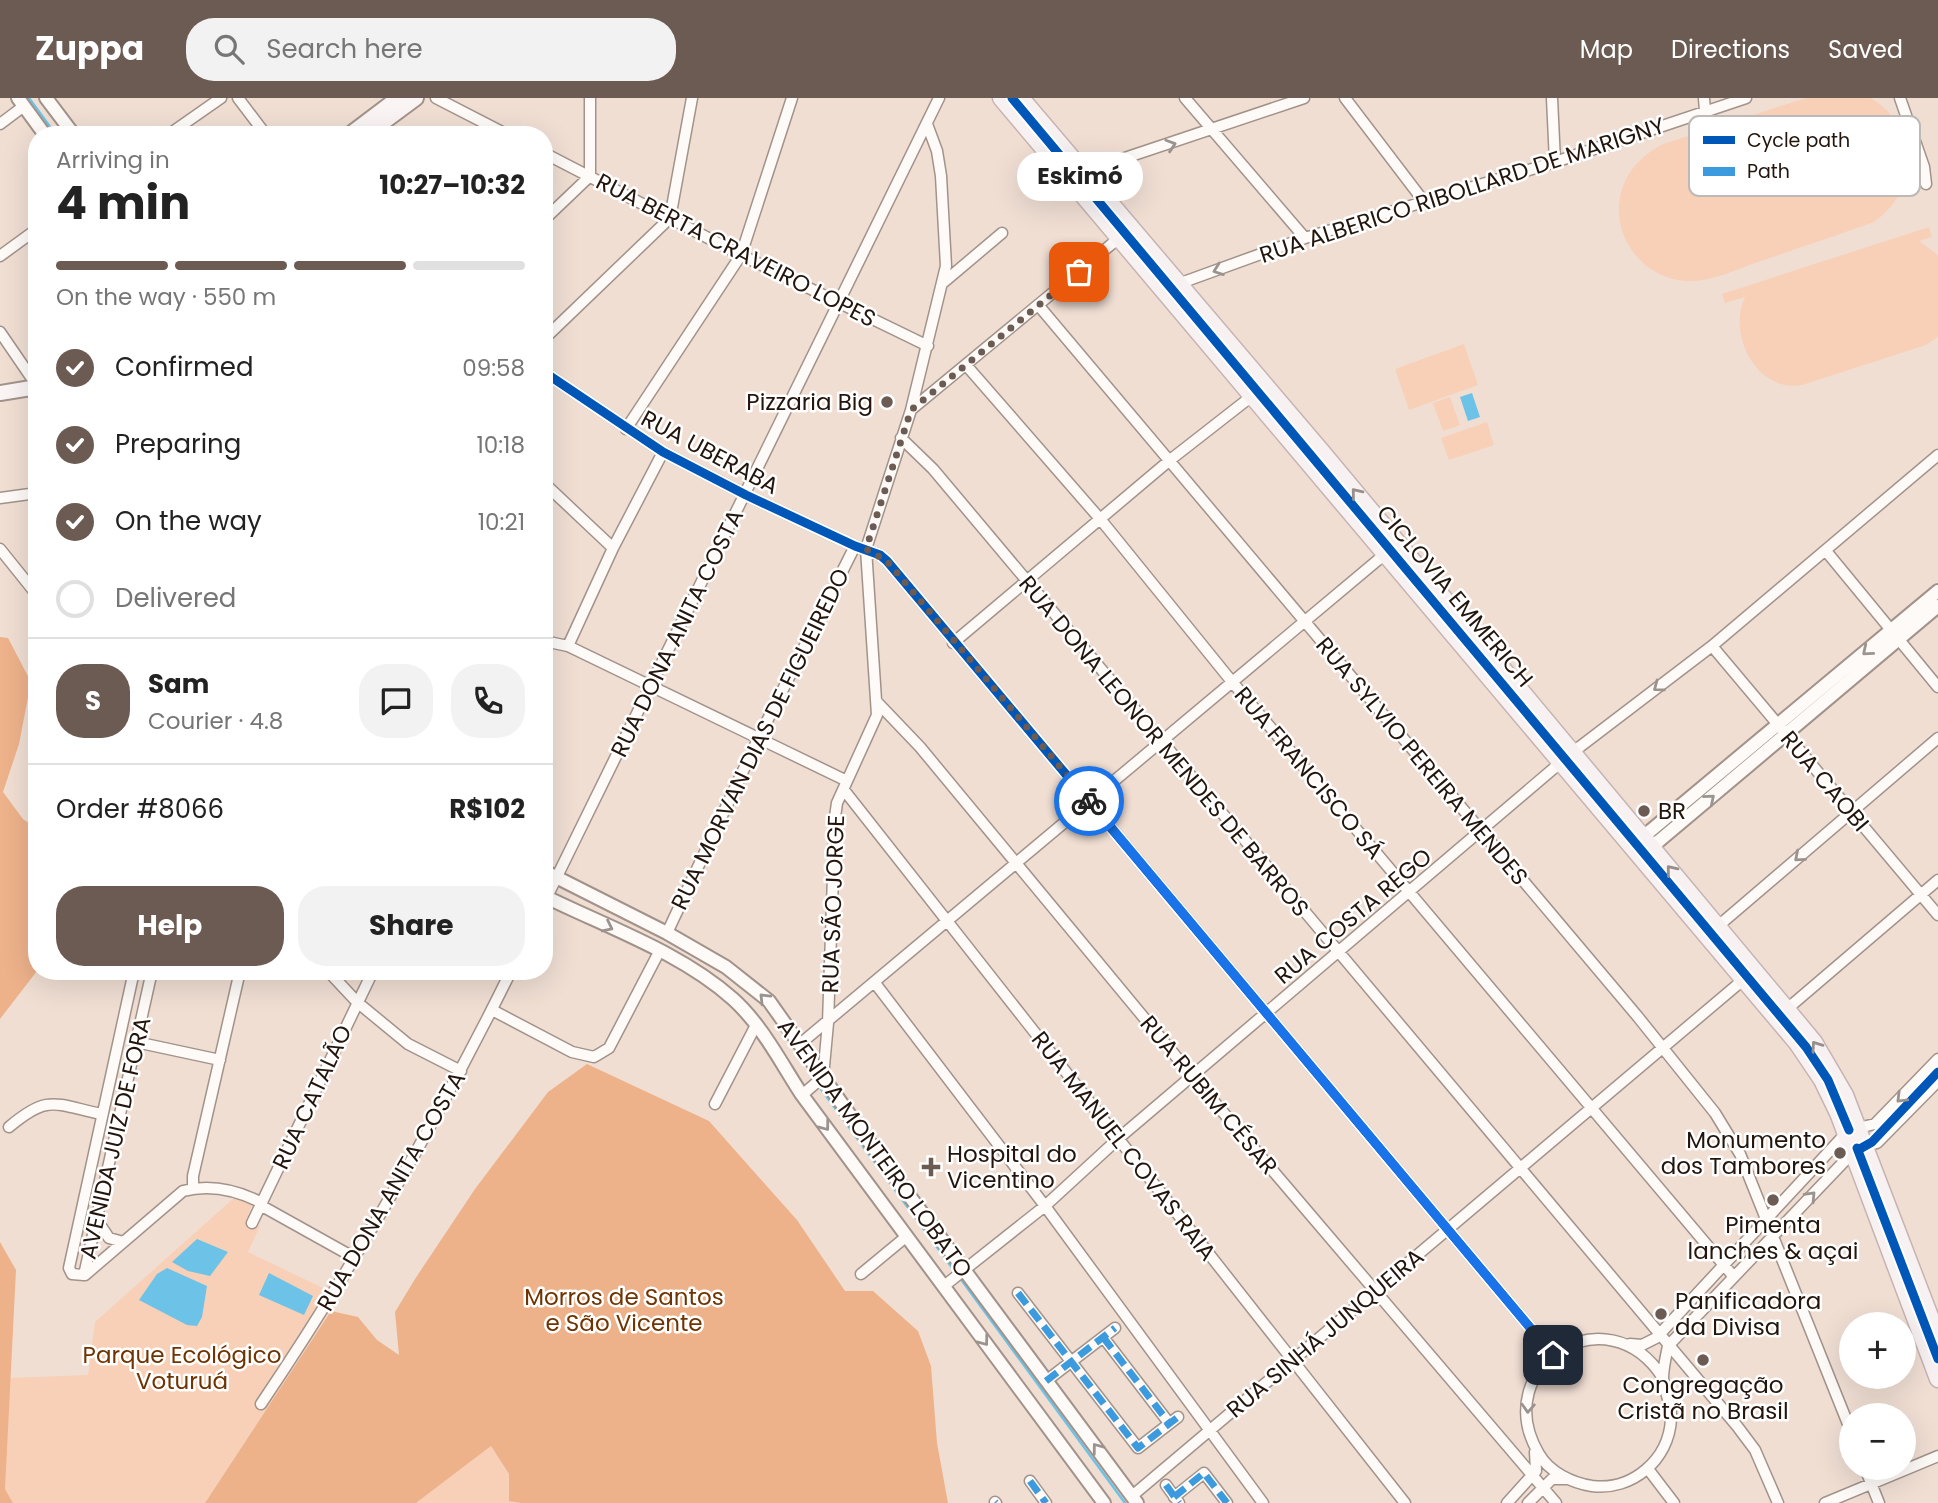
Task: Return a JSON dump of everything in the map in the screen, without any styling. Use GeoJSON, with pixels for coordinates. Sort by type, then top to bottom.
{"type":"FeatureCollection","features":[{"type":"Feature","properties":{"kind":"main road"},"geometry":{"type":"LineString","coordinates":[[361,126],[398,98]]}},
{"type":"Feature","properties":{"kind":"main road"},"geometry":{"type":"LineString","coordinates":[[378,126],[416,98]]}},
{"type":"Feature","properties":{"kind":"main road"},"geometry":{"type":"LineString","coordinates":[[1001,98],[1119,238],[1259,392],[1322,452],[1391,550],[1560,765],[1778,1019],[1815,1068],[1852,1132]]}},
{"type":"Feature","properties":{"kind":"main road"},"geometry":{"type":"LineString","coordinates":[[1021,98],[1178,284],[1309,463],[1573,752],[1787,1009],[1832,1071],[1938,1379]]}},
{"type":"Feature","properties":{"kind":"main road"},"geometry":{"type":"LineString","coordinates":[[0,394],[28,389]]}},
{"type":"Feature","properties":{"kind":"main road"},"geometry":{"type":"LineString","coordinates":[[0,402],[28,397]]}},
{"type":"Feature","properties":{"kind":"main road"},"geometry":{"type":"LineString","coordinates":[[1309,463],[1322,452]]}},
{"type":"Feature","properties":{"kind":"main road"},"geometry":{"type":"LineString","coordinates":[[1858,1149],[1933,1308],[1938,1337]]}},
{"type":"Feature","properties":{"kind":"street"},"geometry":{"type":"LineString","coordinates":[[47,98],[67,126]]}},
{"type":"Feature","properties":{"kind":"street"},"geometry":{"type":"LineString","coordinates":[[181,126],[221,98]]}},
{"type":"Feature","properties":{"kind":"street"},"geometry":{"type":"LineString","coordinates":[[238,98],[259,126]]}},
{"type":"Feature","properties":{"kind":"street"},"geometry":{"type":"LineString","coordinates":[[436,98],[490,126]]}},
{"type":"Feature","properties":{"kind":"street"},"geometry":{"type":"LineString","coordinates":[[553,211],[590,176],[590,98]]}},
{"type":"Feature","properties":{"kind":"street"},"geometry":{"type":"LineString","coordinates":[[553,331],[670,218],[692,98]]}},
{"type":"Feature","properties":{"kind":"street"},"geometry":{"type":"LineString","coordinates":[[626,429],[741,255],[792,98]]}},
{"type":"Feature","properties":{"kind":"street","name":"RUA DONA ANITA COSTA"},"geometry":{"type":"LineString","coordinates":[[553,885],[939,98]]}},
{"type":"Feature","properties":{"kind":"street"},"geometry":{"type":"LineString","coordinates":[[1185,98],[1305,238]]}},
{"type":"Feature","properties":{"kind":"street"},"geometry":{"type":"LineString","coordinates":[[1083,172],[1212,132],[1304,98]]}},
{"type":"Feature","properties":{"kind":"street"},"geometry":{"type":"LineString","coordinates":[[1345,98],[1425,203]]}},
{"type":"Feature","properties":{"kind":"street"},"geometry":{"type":"LineString","coordinates":[[1552,98],[1555,162]]}},
{"type":"Feature","properties":{"kind":"street"},"geometry":{"type":"LineString","coordinates":[[1704,98],[1705,111]]}},
{"type":"Feature","properties":{"kind":"street","name":"RUA ALBERICO RIBOLLARD DE MARIGNY"},"geometry":{"type":"LineString","coordinates":[[1690,116],[1746,98]]}},
{"type":"Feature","properties":{"kind":"street"},"geometry":{"type":"LineString","coordinates":[[1900,98],[1906,116]]}},
{"type":"Feature","properties":{"kind":"street"},"geometry":{"type":"LineString","coordinates":[[0,124],[21,102],[38,126]]}},
{"type":"Feature","properties":{"kind":"street","name":"RUA ALBERICO RIBOLLARD DE MARIGNY"},"geometry":{"type":"LineString","coordinates":[[1178,284],[1305,238],[1555,162],[1689,116]]}},
{"type":"Feature","properties":{"kind":"street","name":"RUA SÃO JORGE"},"geometry":{"type":"LineString","coordinates":[[822,1078],[828,1023],[833,838],[837,803],[877,715],[860,548],[911,410],[943,282],[947,250],[941,176],[937,151],[927,124]]}},
{"type":"Feature","properties":{"kind":"street"},"geometry":{"type":"LineString","coordinates":[[1920,156],[1926,184]]}},
{"type":"Feature","properties":{"kind":"street","name":"RUA BERTA CRAVEIRO LOPES"},"geometry":{"type":"LineString","coordinates":[[553,158],[741,255],[928,346]]}},
{"type":"Feature","properties":{"kind":"street"},"geometry":{"type":"LineString","coordinates":[[943,282],[1002,233]]}},
{"type":"Feature","properties":{"kind":"street"},"geometry":{"type":"LineString","coordinates":[[0,256],[28,236]]}},
{"type":"Feature","properties":{"kind":"street"},"geometry":{"type":"LineString","coordinates":[[911,410],[1119,238]]}},
{"type":"Feature","properties":{"kind":"street","name":"RUA SYLVIO PEREIRA MENDES"},"geometry":{"type":"LineString","coordinates":[[1039,306],[1663,1048],[1726,1129],[1745,1164],[1768,1218],[1840,1403]]}},
{"type":"Feature","properties":{"kind":"street"},"geometry":{"type":"LineString","coordinates":[[0,332],[28,374]]}},
{"type":"Feature","properties":{"kind":"street","name":"RUA FRANCISCO SÁ"},"geometry":{"type":"LineString","coordinates":[[966,365],[1101,520],[1233,683],[1734,1277]]}},
{"type":"Feature","properties":{"kind":"street","name":"RUA UBERABA"},"geometry":{"type":"LineString","coordinates":[[553,378],[663,452],[746,495],[887,561],[953,643],[1450,1228],[1553,1355]]}},
{"type":"Feature","properties":{"kind":"street"},"geometry":{"type":"LineString","coordinates":[[953,643],[1170,460],[1259,392]]}},
{"type":"Feature","properties":{"kind":"street","name":"RUA DONA LEONOR MENDES DE BARROS"},"geometry":{"type":"LineString","coordinates":[[901,438],[933,469],[1755,1450],[1778,1503]]}},
{"type":"Feature","properties":{"kind":"street"},"geometry":{"type":"LineString","coordinates":[[568,646],[613,548],[663,452]]}},
{"type":"Feature","properties":{"kind":"street","name":"RUA COSTA REGO"},"geometry":{"type":"LineString","coordinates":[[946,1284],[1045,1206],[1119,1138],[1339,954],[1573,752],[1713,646],[1938,455]]}},
{"type":"Feature","properties":{"kind":"street"},"geometry":{"type":"LineString","coordinates":[[553,491],[613,548]]}},
{"type":"Feature","properties":{"kind":"street"},"geometry":{"type":"LineString","coordinates":[[0,498],[28,494]]}},
{"type":"Feature","properties":{"kind":"street","name":"RUA MORVAN DIAS DE FIGUEIREDO"},"geometry":{"type":"LineString","coordinates":[[667,933],[758,739],[860,548]]}},
{"type":"Feature","properties":{"kind":"street"},"geometry":{"type":"LineString","coordinates":[[0,549],[28,585]]}},
{"type":"Feature","properties":{"kind":"street"},"geometry":{"type":"LineString","coordinates":[[800,1044],[876,984],[1391,550]]}},
{"type":"Feature","properties":{"kind":"street"},"geometry":{"type":"LineString","coordinates":[[1826,551],[1938,687]]}},
{"type":"Feature","properties":{"kind":"street"},"geometry":{"type":"LineString","coordinates":[[1634,853],[1895,635],[1938,591]]}},
{"type":"Feature","properties":{"kind":"street"},"geometry":{"type":"LineString","coordinates":[[1895,635],[1938,606]]}},
{"type":"Feature","properties":{"kind":"street"},"geometry":{"type":"LineString","coordinates":[[553,643],[568,646],[651,686],[845,785]]}},
{"type":"Feature","properties":{"kind":"street","name":"RUA CAOBI"},"geometry":{"type":"LineString","coordinates":[[1713,646],[1938,915]]}},
{"type":"Feature","properties":{"kind":"street","name":"RUA RUBIM CÉSAR"},"geometry":{"type":"LineString","coordinates":[[877,702],[920,747],[1193,1077],[1556,1503]]}},
{"type":"Feature","properties":{"kind":"street"},"geometry":{"type":"LineString","coordinates":[[1717,927],[1938,738]]}},
{"type":"Feature","properties":{"kind":"street","name":"RUA MANUEL COVAS RAIA"},"geometry":{"type":"LineString","coordinates":[[845,785],[946,924],[1119,1138],[1405,1503]]}},
{"type":"Feature","properties":{"kind":"street","name":"AVENIDA MONTEIRO LOBATO"},"geometry":{"type":"LineString","coordinates":[[553,877],[667,933],[748,983],[769,1001],[962,1272],[1135,1499]]}},
{"type":"Feature","properties":{"kind":"street"},"geometry":{"type":"LineString","coordinates":[[1787,1009],[1938,880]]}},
{"type":"Feature","properties":{"kind":"street","name":"AVENIDA MONTEIRO LOBATO"},"geometry":{"type":"LineString","coordinates":[[553,901],[659,952],[718,987],[756,1025],[907,1236],[946,1284],[1104,1503]]}},
{"type":"Feature","properties":{"kind":"street"},"geometry":{"type":"LineString","coordinates":[[492,1010],[572,1052],[594,1057],[609,1048],[659,952]]}},
{"type":"Feature","properties":{"kind":"street","name":"AVENIDA JUIZ DE FORA"},"geometry":{"type":"LineString","coordinates":[[132,980],[69,1268],[72,1274],[84,1275],[150,980]]}},
{"type":"Feature","properties":{"kind":"street"},"geometry":{"type":"LineString","coordinates":[[193,1189],[193,1177],[238,980]]}},
{"type":"Feature","properties":{"kind":"street"},"geometry":{"type":"LineString","coordinates":[[336,980],[357,1002],[408,1044],[461,1071]]}},
{"type":"Feature","properties":{"kind":"street","name":"RUA CATALÃO"},"geometry":{"type":"LineString","coordinates":[[252,1223],[368,980]]}},
{"type":"Feature","properties":{"kind":"street","name":"RUA DONA ANITA COSTA"},"geometry":{"type":"LineString","coordinates":[[261,1404],[355,1258],[461,1071],[507,980]]}},
{"type":"Feature","properties":{"kind":"street","name":"RUA SINHÁ JUNQUEIRA"},"geometry":{"type":"LineString","coordinates":[[1135,1499],[1292,1360],[1377,1291],[1518,1168],[1742,980]]}},
{"type":"Feature","properties":{"kind":"street"},"geometry":{"type":"LineString","coordinates":[[876,984],[1045,1206],[1263,1503]]}},
{"type":"Feature","properties":{"kind":"street"},"geometry":{"type":"LineString","coordinates":[[715,1104],[756,1025]]}},
{"type":"Feature","properties":{"kind":"street"},"geometry":{"type":"LineString","coordinates":[[136,1042],[220,1060]]}},
{"type":"Feature","properties":{"kind":"street"},"geometry":{"type":"LineString","coordinates":[[1507,1503],[1532,1475],[1537,1463],[1527,1415],[1530,1387],[1541,1367],[1553,1355],[1583,1340],[1600,1338],[1642,1345],[1659,1335],[1852,1132],[1875,1124],[1938,1059]]}},
{"type":"Feature","properties":{"kind":"street"},"geometry":{"type":"LineString","coordinates":[[803,1093],[822,1078]]}},
{"type":"Feature","properties":{"kind":"street"},"geometry":{"type":"LineString","coordinates":[[1663,1378],[1668,1346],[1858,1149],[1877,1143],[1938,1082]]}},
{"type":"Feature","properties":{"kind":"street"},"geometry":{"type":"LineString","coordinates":[[9,1127],[37,1105],[48,1104],[101,1114]]}},
{"type":"Feature","properties":{"kind":"street"},"geometry":{"type":"LineString","coordinates":[[84,1275],[183,1191],[193,1189],[232,1190],[355,1258]]}},
{"type":"Feature","properties":{"kind":"street"},"geometry":{"type":"LineString","coordinates":[[97,1220],[109,1238],[123,1242]]}},
{"type":"Feature","properties":{"kind":"street"},"geometry":{"type":"LineString","coordinates":[[861,1274],[907,1236]]}},
{"type":"Feature","properties":{"kind":"street"},"geometry":{"type":"LineString","coordinates":[[1018,1293],[1138,1448],[1173,1420],[1103,1338]]}},
{"type":"Feature","properties":{"kind":"street"},"geometry":{"type":"LineString","coordinates":[[1046,1381],[1115,1328]]}},
{"type":"Feature","properties":{"kind":"street"},"geometry":{"type":"LineString","coordinates":[[1528,1503],[1542,1486],[1552,1479],[1607,1487],[1632,1480],[1648,1469],[1661,1451],[1671,1429],[1670,1399],[1663,1378],[1652,1361],[1626,1343]]}},
{"type":"Feature","properties":{"kind":"street"},"geometry":{"type":"LineString","coordinates":[[1533,1442],[1548,1465],[1570,1480]]}},
{"type":"Feature","properties":{"kind":"street"},"geometry":{"type":"LineString","coordinates":[[1825,1503],[1938,1456]]}},
{"type":"Feature","properties":{"kind":"street"},"geometry":{"type":"LineString","coordinates":[[1648,1469],[1674,1503]]}},
{"type":"Feature","properties":{"kind":"street"},"geometry":{"type":"LineString","coordinates":[[1166,1485],[1176,1500],[1204,1473],[1227,1503]]}},
{"type":"Feature","properties":{"kind":"street"},"geometry":{"type":"LineString","coordinates":[[1030,1481],[1046,1503]]}},
{"type":"Feature","properties":{"kind":"street"},"geometry":{"type":"LineString","coordinates":[[1871,1482],[1879,1503]]}},
{"type":"Feature","properties":{"kind":"green space"},"geometry":{"type":"Polygon","coordinates":[[[1806,98],[1871,98],[1891,116],[1750,116],[1806,98]]]}},
{"type":"Feature","properties":{"kind":"green space"},"geometry":{"type":"Polygon","coordinates":[[[1689,136],[1689,196],[1898,196],[1889,209],[1874,222],[1708,279],[1676,280],[1650,269],[1639,259],[1630,248],[1620,221],[1620,196],[1627,177],[1646,155],[1663,144],[1689,136]]]}},
{"type":"Feature","properties":{"kind":"green space"},"geometry":{"type":"Polygon","coordinates":[[[1929,227],[1932,237],[1919,241],[1938,255],[1938,337],[1926,345],[1802,385],[1786,385],[1759,371],[1743,344],[1740,312],[1745,297],[1725,303],[1722,294],[1929,227]]]}},
{"type":"Feature","properties":{"kind":"green space"},"geometry":{"type":"Polygon","coordinates":[[[1464,344],[1478,385],[1409,410],[1395,369],[1464,344]]]}},
{"type":"Feature","properties":{"kind":"green space"},"geometry":{"type":"Polygon","coordinates":[[[1450,397],[1460,425],[1443,431],[1433,403],[1450,397]]]}},
{"type":"Feature","properties":{"kind":"green space"},"geometry":{"type":"Polygon","coordinates":[[[1487,422],[1494,445],[1449,460],[1441,438],[1487,422]]]}},
{"type":"Feature","properties":{"kind":"green space"},"geometry":{"type":"Polygon","coordinates":[[[0,637],[8,638],[28,676],[28,698],[19,744],[3,792],[28,823],[30,980],[0,1019],[0,637]]]}},
{"type":"Feature","properties":{"kind":"green space","name":"Morros de Santos e São Vicente"},"geometry":{"type":"Polygon","coordinates":[[[587,1064],[709,1121],[797,1220],[845,1291],[873,1291],[918,1331],[931,1366],[937,1443],[948,1503],[521,1503],[509,1501],[509,1474],[491,1446],[416,1503],[205,1503],[331,1311],[358,1317],[377,1340],[399,1355],[395,1312],[415,1279],[475,1189],[548,1092],[587,1064]]]}},
{"type":"Feature","properties":{"kind":"green space","name":"Parque Ecológico Voturuá"},"geometry":{"type":"Polygon","coordinates":[[[235,1197],[252,1205],[246,1220],[260,1226],[248,1252],[325,1289],[328,1284],[342,1293],[205,1503],[13,1503],[5,1489],[9,1378],[88,1375],[95,1322],[235,1197]]]}},
{"type":"Feature","properties":{"kind":"green space"},"geometry":{"type":"Polygon","coordinates":[[[0,1242],[16,1270],[5,1489],[13,1503],[0,1503],[0,1242]]]}},
{"type":"Feature","properties":{"kind":"green space"},"geometry":{"type":"Polygon","coordinates":[[[491,1446],[509,1474],[509,1500],[521,1503],[416,1503],[491,1446]]]}},
{"type":"Feature","properties":{"kind":"water"},"geometry":{"type":"Polygon","coordinates":[[[1472,393],[1480,417],[1468,421],[1460,397],[1472,393]]]}},
{"type":"Feature","properties":{"kind":"water"},"geometry":{"type":"Polygon","coordinates":[[[197,1239],[228,1252],[210,1276],[188,1271],[172,1262],[197,1239]]]}},
{"type":"Feature","properties":{"kind":"water"},"geometry":{"type":"Polygon","coordinates":[[[167,1268],[207,1286],[202,1317],[197,1326],[187,1325],[139,1300],[157,1274],[167,1268]]]}},
{"type":"Feature","properties":{"kind":"water"},"geometry":{"type":"Polygon","coordinates":[[[269,1273],[313,1296],[304,1315],[259,1295],[269,1273]]]}},
{"type":"Feature","properties":{"kind":"waterway"},"geometry":{"type":"LineString","coordinates":[[29,98],[49,126]]}},
{"type":"Feature","properties":{"kind":"waterway"},"geometry":{"type":"LineString","coordinates":[[821,1089],[956,1273]]}},
{"type":"Feature","properties":{"kind":"waterway"},"geometry":{"type":"LineString","coordinates":[[960,1278],[1125,1503]]}},
{"type":"Feature","properties":{"kind":"marked path"},"geometry":{"type":"LineString","coordinates":[[1018,1293],[1138,1448],[1178,1417]]}},
{"type":"Feature","properties":{"kind":"marked path"},"geometry":{"type":"LineString","coordinates":[[1046,1381],[1115,1328]]}},
{"type":"Feature","properties":{"kind":"marked path"},"geometry":{"type":"LineString","coordinates":[[1103,1337],[1169,1423]]}},
{"type":"Feature","properties":{"kind":"marked path"},"geometry":{"type":"LineString","coordinates":[[1174,1497],[1204,1473],[1227,1503]]}},
{"type":"Feature","properties":{"kind":"marked path"},"geometry":{"type":"LineString","coordinates":[[1030,1481],[1046,1503]]}},
{"type":"Feature","properties":{"kind":"marked path"},"geometry":{"type":"LineString","coordinates":[[1166,1485],[1179,1503]]}},
{"type":"Feature","properties":{"kind":"cycle path","name":"CICLOVIA EMMERICH"},"geometry":{"type":"LineString","coordinates":[[1012,98],[1806,1047],[1828,1080],[1849,1130]]}},
{"type":"Feature","properties":{"kind":"cycle path"},"geometry":{"type":"LineString","coordinates":[[553,378],[663,452],[746,495],[880,555],[887,561],[1553,1355]]}},
{"type":"Feature","properties":{"kind":"cycle path"},"geometry":{"type":"LineString","coordinates":[[1858,1150],[1872,1142],[1938,1072]]}},
{"type":"Feature","properties":{"kind":"cycle path"},"geometry":{"type":"LineString","coordinates":[[1857,1148],[1938,1359]]}},
{"type":"Feature","properties":{"kind":"way so far"},"geometry":{"type":"LineString","coordinates":[[1079,272],[911,410],[866,549],[887,561],[953,643],[1089,801]]}},
{"type":"Feature","properties":{"kind":"place","name":"Eskimó"},"geometry":{"type":"Point","coordinates":[1079,272]}},
{"type":"Feature","properties":{"kind":"place","name":"Pizzaria Big"},"geometry":{"type":"Point","coordinates":[887,402]}},
{"type":"Feature","properties":{"kind":"place","name":"BR"},"geometry":{"type":"Point","coordinates":[1644,811]}},
{"type":"Feature","properties":{"kind":"place","name":"Monumento dos Tambores"},"geometry":{"type":"Point","coordinates":[1840,1153]}},
{"type":"Feature","properties":{"kind":"place","name":"Hospital do Vicentino"},"geometry":{"type":"Point","coordinates":[931,1167]}},
{"type":"Feature","properties":{"kind":"place","name":"Pimenta lanches & açai"},"geometry":{"type":"Point","coordinates":[1773,1200]}},
{"type":"Feature","properties":{"kind":"place","name":"Panificadora da Divisa"},"geometry":{"type":"Point","coordinates":[1661,1314]}},
{"type":"Feature","properties":{"kind":"place","name":"Congregação Cristã no Brasil"},"geometry":{"type":"Point","coordinates":[1703,1360]}},
{"type":"Feature","properties":{"kind":"route"},"geometry":{"type":"LineString","coordinates":[[1089,801],[1450,1228],[1553,1355]]}}]}
